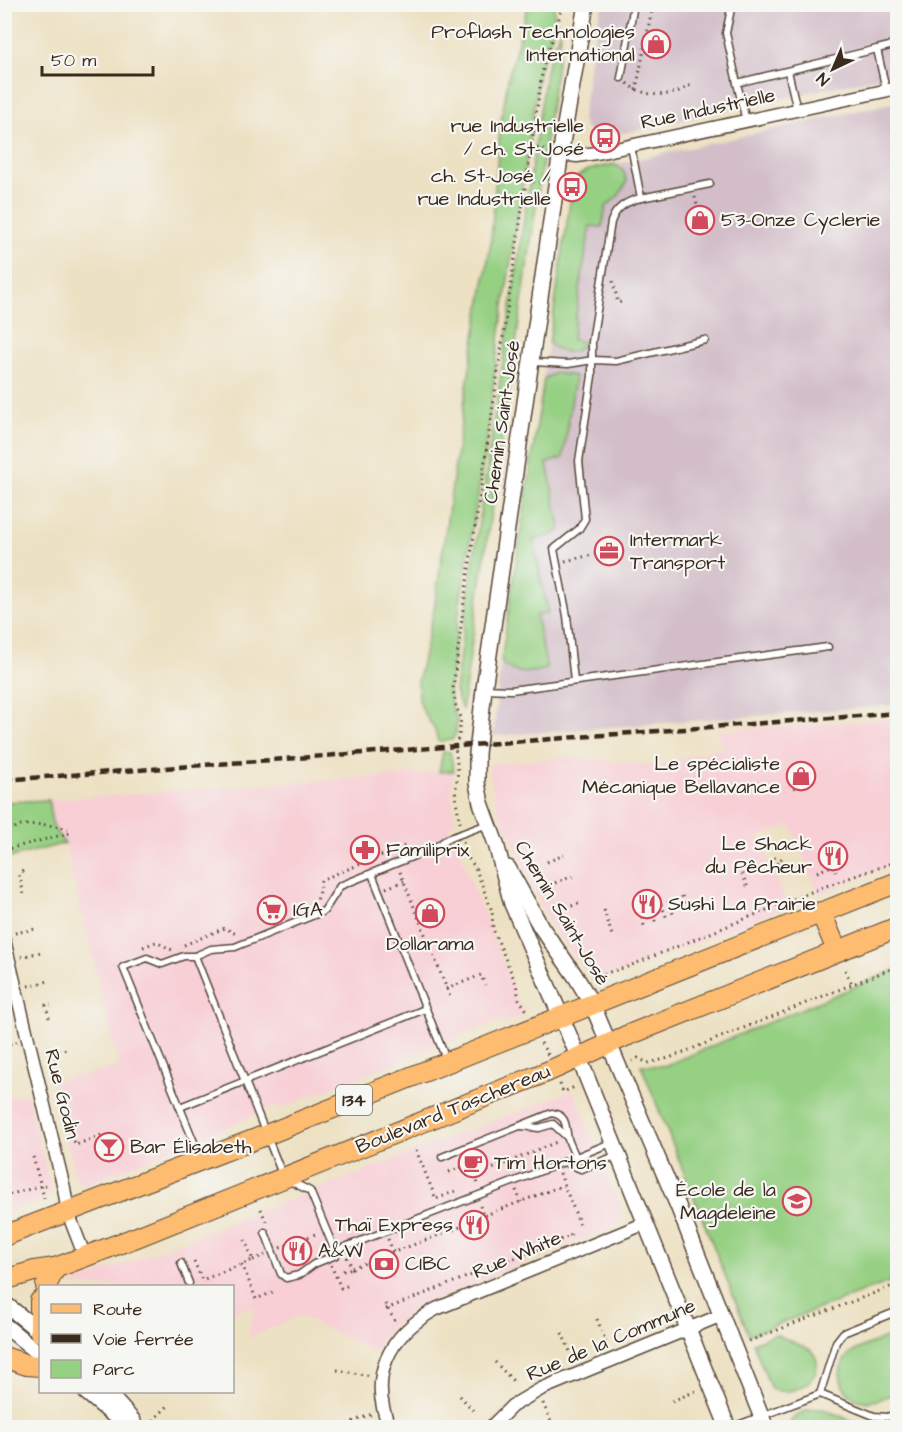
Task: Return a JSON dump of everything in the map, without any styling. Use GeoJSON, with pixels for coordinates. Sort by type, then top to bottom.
{"type":"FeatureCollection","features":[{"type":"Feature","properties":{"kind":"main road","name":"134"},"geometry":{"type":"LineString","coordinates":[[4,1236],[266,1136],[897,882]]}},
{"type":"Feature","properties":{"kind":"main road"},"geometry":{"type":"LineString","coordinates":[[821,912],[837,951]]}},
{"type":"Feature","properties":{"kind":"main road","name":"Boulevard Taschereau"},"geometry":{"type":"LineString","coordinates":[[4,1280],[34,1271],[55,1268],[85,1257],[897,927]]}},
{"type":"Feature","properties":{"kind":"main road"},"geometry":{"type":"LineString","coordinates":[[46,1285],[55,1268]]}},
{"type":"Feature","properties":{"kind":"main road"},"geometry":{"type":"LineString","coordinates":[[4,1357],[27,1365],[39,1366]]}},
{"type":"Feature","properties":{"kind":"street","name":"Chemin Saint-José"},"geometry":{"type":"LineString","coordinates":[[586,4],[561,153],[484,689],[478,736],[477,773],[481,803],[496,844],[536,919],[592,1004],[610,1043],[764,1421]]}},
{"type":"Feature","properties":{"kind":"street","name":"Rue Industrielle"},"geometry":{"type":"LineString","coordinates":[[561,153],[581,156],[892,89]]}},
{"type":"Feature","properties":{"kind":"street","name":"Chemin Saint-José"},"geometry":{"type":"LineString","coordinates":[[496,844],[512,904],[579,1058],[729,1428]]}},
{"type":"Feature","properties":{"kind":"street","name":"Rue Godin"},"geometry":{"type":"LineString","coordinates":[[10,936],[68,1213],[85,1257]]}},
{"type":"Feature","properties":{"kind":"street","name":"Rue White"},"geometry":{"type":"LineString","coordinates":[[390,1428],[381,1402],[383,1368],[393,1345],[409,1327],[436,1310],[646,1223]]}},
{"type":"Feature","properties":{"kind":"street"},"geometry":{"type":"LineString","coordinates":[[4,1303],[39,1331]]}},
{"type":"Feature","properties":{"kind":"street","name":"Rue de la Commune"},"geometry":{"type":"LineString","coordinates":[[490,1428],[512,1406],[532,1393],[722,1315]]}},
{"type":"Feature","properties":{"kind":"street"},"geometry":{"type":"LineString","coordinates":[[4,1325],[39,1353]]}},
{"type":"Feature","properties":{"kind":"street"},"geometry":{"type":"LineString","coordinates":[[87,1393],[129,1428]]}},
{"type":"Feature","properties":{"kind":"street"},"geometry":{"type":"LineString","coordinates":[[108,1393],[146,1424]]}},
{"type":"Feature","properties":{"kind":"lane"},"geometry":{"type":"LineString","coordinates":[[621,78],[634,5],[626,4]]}},
{"type":"Feature","properties":{"kind":"lane"},"geometry":{"type":"LineString","coordinates":[[732,4],[726,33],[746,121]]}},
{"type":"Feature","properties":{"kind":"lane"},"geometry":{"type":"LineString","coordinates":[[737,83],[897,44]]}},
{"type":"Feature","properties":{"kind":"lane"},"geometry":{"type":"LineString","coordinates":[[877,50],[892,89]]}},
{"type":"Feature","properties":{"kind":"lane"},"geometry":{"type":"LineString","coordinates":[[788,71],[797,110]]}},
{"type":"Feature","properties":{"kind":"lane"},"geometry":{"type":"LineString","coordinates":[[631,146],[641,198]]}},
{"type":"Feature","properties":{"kind":"lane"},"geometry":{"type":"LineString","coordinates":[[574,681],[571,670],[567,616],[554,549],[579,529],[585,519],[579,461],[593,360],[592,342],[612,218],[624,204],[641,198],[710,184]]}},
{"type":"Feature","properties":{"kind":"lane"},"geometry":{"type":"LineString","coordinates":[[532,362],[568,364],[593,360],[616,361],[705,340]]}},
{"type":"Feature","properties":{"kind":"lane"},"geometry":{"type":"LineString","coordinates":[[484,689],[503,691],[828,647]]}},
{"type":"Feature","properties":{"kind":"lane"},"geometry":{"type":"LineString","coordinates":[[202,1161],[123,967],[147,958],[162,964],[184,956],[195,956],[219,948],[235,947],[324,911],[340,886],[436,847],[447,839],[488,824]]}},
{"type":"Feature","properties":{"kind":"lane"},"geometry":{"type":"LineString","coordinates":[[372,874],[447,1063]]}},
{"type":"Feature","properties":{"kind":"lane"},"geometry":{"type":"LineString","coordinates":[[195,956],[284,1178],[310,1191],[335,1251],[576,1157],[616,1148]]}},
{"type":"Feature","properties":{"kind":"lane"},"geometry":{"type":"LineString","coordinates":[[180,1107],[425,1009]]}},
{"type":"Feature","properties":{"kind":"lane"},"geometry":{"type":"LineString","coordinates":[[442,1157],[546,1114],[556,1113],[567,1123],[564,1139]]}},
{"type":"Feature","properties":{"kind":"lane"},"geometry":{"type":"LineString","coordinates":[[520,1126],[539,1128],[554,1124],[576,1157]]}},
{"type":"Feature","properties":{"kind":"lane"},"geometry":{"type":"LineString","coordinates":[[564,1162],[581,1169],[616,1148]]}},
{"type":"Feature","properties":{"kind":"lane"},"geometry":{"type":"LineString","coordinates":[[265,1232],[281,1274],[286,1278],[299,1275],[314,1264],[336,1255]]}},
{"type":"Feature","properties":{"kind":"lane"},"geometry":{"type":"LineString","coordinates":[[181,1263],[189,1283]]}},
{"type":"Feature","properties":{"kind":"lane"},"geometry":{"type":"LineString","coordinates":[[820,1394],[832,1351],[843,1333],[897,1311]]}},
{"type":"Feature","properties":{"kind":"lane"},"geometry":{"type":"LineString","coordinates":[[729,1428],[764,1421],[820,1394],[874,1416],[887,1417],[897,1413]]}},
{"type":"Feature","properties":{"kind":"path","name":"Chemin Saint-José"},"geometry":{"type":"LineString","coordinates":[[459,817],[455,795],[458,771],[456,746],[461,717],[456,707],[453,688],[544,66],[562,4]]}},
{"type":"Feature","properties":{"kind":"path"},"geometry":{"type":"LineString","coordinates":[[653,4],[635,89],[660,96],[685,90],[693,83]]}},
{"type":"Feature","properties":{"kind":"path"},"geometry":{"type":"LineString","coordinates":[[534,131],[546,134]]}},
{"type":"Feature","properties":{"kind":"path"},"geometry":{"type":"LineString","coordinates":[[527,180],[539,183]]}},
{"type":"Feature","properties":{"kind":"path"},"geometry":{"type":"LineString","coordinates":[[697,207],[699,213]]}},
{"type":"Feature","properties":{"kind":"path"},"geometry":{"type":"LineString","coordinates":[[609,305],[619,303],[613,281]]}},
{"type":"Feature","properties":{"kind":"path"},"geometry":{"type":"LineString","coordinates":[[557,563],[601,553]]}},
{"type":"Feature","properties":{"kind":"path"},"geometry":{"type":"LineString","coordinates":[[794,788],[802,784]]}},
{"type":"Feature","properties":{"kind":"path"},"geometry":{"type":"LineString","coordinates":[[4,834],[11,829],[31,825],[52,825],[69,831],[4,850]]}},
{"type":"Feature","properties":{"kind":"path"},"geometry":{"type":"LineString","coordinates":[[464,845],[465,854],[475,867],[492,911],[493,929],[519,999],[528,1011]]}},
{"type":"Feature","properties":{"kind":"path"},"geometry":{"type":"LineString","coordinates":[[308,905],[316,902],[321,880],[405,846]]}},
{"type":"Feature","properties":{"kind":"path"},"geometry":{"type":"LineString","coordinates":[[547,862],[564,855]]}},
{"type":"Feature","properties":{"kind":"path"},"geometry":{"type":"LineString","coordinates":[[774,857],[777,863],[782,858]]}},
{"type":"Feature","properties":{"kind":"path"},"geometry":{"type":"LineString","coordinates":[[594,978],[726,928],[823,887],[897,861]]}},
{"type":"Feature","properties":{"kind":"path"},"geometry":{"type":"LineString","coordinates":[[817,872],[834,865],[836,871]]}},
{"type":"Feature","properties":{"kind":"path"},"geometry":{"type":"LineString","coordinates":[[740,868],[748,888]]}},
{"type":"Feature","properties":{"kind":"path"},"geometry":{"type":"LineString","coordinates":[[400,870],[450,999]]}},
{"type":"Feature","properties":{"kind":"path"},"geometry":{"type":"LineString","coordinates":[[23,871],[20,874],[24,894]]}},
{"type":"Feature","properties":{"kind":"path"},"geometry":{"type":"LineString","coordinates":[[555,883],[573,876]]}},
{"type":"Feature","properties":{"kind":"path"},"geometry":{"type":"LineString","coordinates":[[379,891],[404,881]]}},
{"type":"Feature","properties":{"kind":"path"},"geometry":{"type":"LineString","coordinates":[[682,896],[687,911]]}},
{"type":"Feature","properties":{"kind":"path"},"geometry":{"type":"LineString","coordinates":[[566,908],[583,902]]}},
{"type":"Feature","properties":{"kind":"path"},"geometry":{"type":"LineString","coordinates":[[668,902],[674,916]]}},
{"type":"Feature","properties":{"kind":"path"},"geometry":{"type":"LineString","coordinates":[[661,904],[667,919]]}},
{"type":"Feature","properties":{"kind":"path"},"geometry":{"type":"LineString","coordinates":[[650,909],[656,923]]}},
{"type":"Feature","properties":{"kind":"path"},"geometry":{"type":"LineString","coordinates":[[604,910],[612,935]]}},
{"type":"Feature","properties":{"kind":"path"},"geometry":{"type":"LineString","coordinates":[[639,913],[645,928]]}},
{"type":"Feature","properties":{"kind":"path"},"geometry":{"type":"LineString","coordinates":[[418,917],[423,915]]}},
{"type":"Feature","properties":{"kind":"path"},"geometry":{"type":"LineString","coordinates":[[136,950],[156,942],[171,950],[225,928],[236,934],[245,930]]}},
{"type":"Feature","properties":{"kind":"path"},"geometry":{"type":"LineString","coordinates":[[10,936],[35,929]]}},
{"type":"Feature","properties":{"kind":"path"},"geometry":{"type":"LineString","coordinates":[[21,957],[41,952]]}},
{"type":"Feature","properties":{"kind":"path"},"geometry":{"type":"LineString","coordinates":[[638,1059],[648,1063],[669,1059],[897,966]]}},
{"type":"Feature","properties":{"kind":"path"},"geometry":{"type":"LineString","coordinates":[[845,970],[852,984]]}},
{"type":"Feature","properties":{"kind":"path"},"geometry":{"type":"LineString","coordinates":[[446,989],[481,975],[485,985]]}},
{"type":"Feature","properties":{"kind":"path"},"geometry":{"type":"LineString","coordinates":[[506,977],[512,975]]}},
{"type":"Feature","properties":{"kind":"path"},"geometry":{"type":"LineString","coordinates":[[444,981],[448,980]]}},
{"type":"Feature","properties":{"kind":"path"},"geometry":{"type":"LineString","coordinates":[[28,986],[49,981]]}},
{"type":"Feature","properties":{"kind":"path"},"geometry":{"type":"LineString","coordinates":[[49,1018],[46,1005],[51,1005]]}},
{"type":"Feature","properties":{"kind":"path"},"geometry":{"type":"LineString","coordinates":[[4,1045],[17,1042]]}},
{"type":"Feature","properties":{"kind":"path"},"geometry":{"type":"LineString","coordinates":[[58,1051],[67,1049]]}},
{"type":"Feature","properties":{"kind":"path","name":"Boulevard Taschereau"},"geometry":{"type":"LineString","coordinates":[[563,1092],[573,1088]]}},
{"type":"Feature","properties":{"kind":"path"},"geometry":{"type":"LineString","coordinates":[[74,1141],[76,1145],[104,1134]]}},
{"type":"Feature","properties":{"kind":"path"},"geometry":{"type":"LineString","coordinates":[[475,1176],[564,1139]]}},
{"type":"Feature","properties":{"kind":"path"},"geometry":{"type":"LineString","coordinates":[[416,1150],[436,1199],[456,1191]]}},
{"type":"Feature","properties":{"kind":"path"},"geometry":{"type":"LineString","coordinates":[[110,1154],[112,1160]]}},
{"type":"Feature","properties":{"kind":"path"},"geometry":{"type":"LineString","coordinates":[[465,1154],[479,1186]]}},
{"type":"Feature","properties":{"kind":"path"},"geometry":{"type":"LineString","coordinates":[[33,1157],[45,1201]]}},
{"type":"Feature","properties":{"kind":"path"},"geometry":{"type":"LineString","coordinates":[[449,1172],[469,1164]]}},
{"type":"Feature","properties":{"kind":"path"},"geometry":{"type":"LineString","coordinates":[[561,1175],[581,1227]]}},
{"type":"Feature","properties":{"kind":"path"},"geometry":{"type":"LineString","coordinates":[[4,1196],[12,1192],[51,1184]]}},
{"type":"Feature","properties":{"kind":"path"},"geometry":{"type":"LineString","coordinates":[[343,1271],[564,1185]]}},
{"type":"Feature","properties":{"kind":"path"},"geometry":{"type":"LineString","coordinates":[[479,1204],[484,1217]]}},
{"type":"Feature","properties":{"kind":"path"},"geometry":{"type":"LineString","coordinates":[[261,1209],[266,1224]]}},
{"type":"Feature","properties":{"kind":"path"},"geometry":{"type":"LineString","coordinates":[[386,1309],[571,1236],[569,1232]]}},
{"type":"Feature","properties":{"kind":"path"},"geometry":{"type":"LineString","coordinates":[[274,1244],[277,1250],[319,1233]]}},
{"type":"Feature","properties":{"kind":"path"},"geometry":{"type":"LineString","coordinates":[[245,1240],[253,1260]]}},
{"type":"Feature","properties":{"kind":"path"},"geometry":{"type":"LineString","coordinates":[[560,1240],[563,1248]]}},
{"type":"Feature","properties":{"kind":"path"},"geometry":{"type":"LineString","coordinates":[[194,1261],[202,1280],[262,1256]]}},
{"type":"Feature","properties":{"kind":"path"},"geometry":{"type":"LineString","coordinates":[[347,1257],[351,1268]]}},
{"type":"Feature","properties":{"kind":"path"},"geometry":{"type":"LineString","coordinates":[[242,1264],[256,1299],[276,1291]]}},
{"type":"Feature","properties":{"kind":"path"},"geometry":{"type":"LineString","coordinates":[[331,1264],[341,1288],[350,1285]]}},
{"type":"Feature","properties":{"kind":"path"},"geometry":{"type":"LineString","coordinates":[[360,1264],[362,1269]]}},
{"type":"Feature","properties":{"kind":"path"},"geometry":{"type":"LineString","coordinates":[[749,1341],[897,1284]]}},
{"type":"Feature","properties":{"kind":"path"},"geometry":{"type":"LineString","coordinates":[[407,1301],[409,1307]]}},
{"type":"Feature","properties":{"kind":"path"},"geometry":{"type":"LineString","coordinates":[[385,1304],[398,1325]]}},
{"type":"Feature","properties":{"kind":"path"},"geometry":{"type":"LineString","coordinates":[[597,1319],[606,1342]]}},
{"type":"Feature","properties":{"kind":"path"},"geometry":{"type":"LineString","coordinates":[[562,1333],[572,1356]]}},
{"type":"Feature","properties":{"kind":"path"},"geometry":{"type":"LineString","coordinates":[[495,1362],[514,1382]]}},
{"type":"Feature","properties":{"kind":"path"},"geometry":{"type":"LineString","coordinates":[[337,1370],[371,1376]]}},
{"type":"Feature","properties":{"kind":"path"},"geometry":{"type":"LineString","coordinates":[[672,1401],[696,1391]]}},
{"type":"Feature","properties":{"kind":"path"},"geometry":{"type":"LineString","coordinates":[[460,1396],[476,1414]]}},
{"type":"Feature","properties":{"kind":"path"},"geometry":{"type":"LineString","coordinates":[[542,1401],[552,1424]]}},
{"type":"Feature","properties":{"kind":"path"},"geometry":{"type":"LineString","coordinates":[[146,1424],[169,1405]]}},
{"type":"Feature","properties":{"kind":"path"},"geometry":{"type":"LineString","coordinates":[[347,1424],[372,1414]]}},
{"type":"Feature","properties":{"kind":"shaded area"},"geometry":{"type":"Polygon","coordinates":[[[602,5],[897,5],[897,73],[606,137],[596,136],[585,128],[582,119],[591,56],[602,5]]]}},
{"type":"Feature","properties":{"kind":"shaded area"},"geometry":{"type":"Polygon","coordinates":[[[897,102],[897,705],[493,736],[501,662],[571,192],[578,175],[585,171],[897,102]]]}},
{"type":"Feature","properties":{"kind":"shaded area"},"geometry":{"type":"Polygon","coordinates":[[[897,718],[897,863],[819,894],[790,825],[759,837],[788,907],[602,980],[596,979],[584,969],[549,923],[497,807],[490,778],[489,764],[568,757],[657,765],[724,747],[717,731],[897,718]]]}},
{"type":"Feature","properties":{"kind":"shaded area"},"geometry":{"type":"Polygon","coordinates":[[[454,771],[451,792],[456,821],[449,826],[516,999],[526,1014],[512,1020],[499,1021],[282,1108],[271,1107],[89,1183],[83,1184],[78,1181],[53,1081],[119,1067],[65,844],[52,825],[49,800],[454,771]]]}},
{"type":"Feature","properties":{"kind":"shaded area"},"geometry":{"type":"Polygon","coordinates":[[[573,1090],[622,1213],[621,1219],[609,1228],[414,1308],[383,1338],[376,1353],[300,1316],[248,1338],[254,1305],[234,1313],[234,1285],[70,1285],[573,1090]]]}},
{"type":"Feature","properties":{"kind":"shaded area"},"geometry":{"type":"Polygon","coordinates":[[[27,1094],[51,1189],[50,1194],[42,1200],[5,1213],[5,1099],[27,1094]]]}},
{"type":"Feature","properties":{"kind":"green space"},"geometry":{"type":"Polygon","coordinates":[[[528,5],[554,5],[555,27],[540,69],[498,345],[486,446],[460,603],[449,692],[452,709],[457,719],[456,733],[452,740],[438,741],[435,730],[423,711],[419,699],[418,680],[434,610],[463,410],[491,241],[500,127],[508,79],[528,5]]]}},
{"type":"Feature","properties":{"kind":"green space"},"geometry":{"type":"Polygon","coordinates":[[[561,30],[462,710],[455,691],[466,609],[546,71],[551,52],[561,30]]]}},
{"type":"Feature","properties":{"kind":"green space"},"geometry":{"type":"Polygon","coordinates":[[[614,164],[624,172],[627,182],[619,195],[606,207],[602,227],[590,226],[572,340],[584,342],[574,351],[558,350],[549,344],[573,182],[586,171],[614,164]]]}},
{"type":"Feature","properties":{"kind":"green space"},"geometry":{"type":"Polygon","coordinates":[[[555,373],[575,376],[563,458],[547,463],[560,527],[555,534],[533,540],[548,613],[536,616],[547,669],[523,673],[512,670],[501,662],[544,379],[555,373]]]}},
{"type":"Feature","properties":{"kind":"green space"},"geometry":{"type":"Polygon","coordinates":[[[443,752],[450,752],[454,771],[439,772],[443,752]]]}},
{"type":"Feature","properties":{"kind":"green space"},"geometry":{"type":"Polygon","coordinates":[[[49,800],[52,823],[65,843],[5,859],[5,802],[49,800]]]}},
{"type":"Feature","properties":{"kind":"green space","name":"École de la Magdeleine"},"geometry":{"type":"Polygon","coordinates":[[[897,969],[897,1279],[749,1335],[641,1065],[664,1066],[897,969]]]}},
{"type":"Feature","properties":{"kind":"green space"},"geometry":{"type":"Polygon","coordinates":[[[775,1334],[811,1350],[816,1359],[817,1368],[814,1376],[799,1388],[790,1391],[771,1389],[753,1343],[775,1334]]]}},
{"type":"Feature","properties":{"kind":"green space"},"geometry":{"type":"Polygon","coordinates":[[[897,1334],[897,1392],[871,1401],[862,1401],[849,1394],[841,1381],[841,1367],[844,1360],[861,1348],[897,1334]]]}},
{"type":"Feature","properties":{"kind":"green space"},"geometry":{"type":"Polygon","coordinates":[[[823,1409],[867,1427],[788,1427],[798,1414],[823,1409]]]}},
{"type":"Feature","properties":{"kind":"railway"},"geometry":{"type":"LineString","coordinates":[[4,780],[898,713]]}},
{"type":"Feature","properties":{"kind":"place","name":"Proflash Technologies International"},"geometry":{"type":"Point","coordinates":[656,44]}},
{"type":"Feature","properties":{"kind":"place","name":"rue Industrielle / ch. St-José"},"geometry":{"type":"Point","coordinates":[605,138]}},
{"type":"Feature","properties":{"kind":"place","name":"ch. St-José / rue Industrielle"},"geometry":{"type":"Point","coordinates":[572,187]}},
{"type":"Feature","properties":{"kind":"place","name":"53-Onze Cyclerie"},"geometry":{"type":"Point","coordinates":[700,220]}},
{"type":"Feature","properties":{"kind":"place","name":"Intermark Transport"},"geometry":{"type":"Point","coordinates":[609,551]}},
{"type":"Feature","properties":{"kind":"place","name":"Le spécialiste Mécanique Bellavance"},"geometry":{"type":"Point","coordinates":[801,776]}},
{"type":"Feature","properties":{"kind":"place","name":"Familiprix"},"geometry":{"type":"Point","coordinates":[365,850]}},
{"type":"Feature","properties":{"kind":"place","name":"Le Shack du Pêcheur"},"geometry":{"type":"Point","coordinates":[833,856]}},
{"type":"Feature","properties":{"kind":"place","name":"Sushi La Prairie"},"geometry":{"type":"Point","coordinates":[647,904]}},
{"type":"Feature","properties":{"kind":"place","name":"IGA"},"geometry":{"type":"Point","coordinates":[272,910]}},
{"type":"Feature","properties":{"kind":"place","name":"Dollarama"},"geometry":{"type":"Point","coordinates":[430,913]}},
{"type":"Feature","properties":{"kind":"place","name":"Bar Élisabeth"},"geometry":{"type":"Point","coordinates":[109,1147]}},
{"type":"Feature","properties":{"kind":"place","name":"Tim Hortons"},"geometry":{"type":"Point","coordinates":[473,1163]}},
{"type":"Feature","properties":{"kind":"place","name":"École de la Magdeleine"},"geometry":{"type":"Point","coordinates":[797,1201]}},
{"type":"Feature","properties":{"kind":"place","name":"Thaï Express"},"geometry":{"type":"Point","coordinates":[474,1225]}},
{"type":"Feature","properties":{"kind":"place","name":"A&W"},"geometry":{"type":"Point","coordinates":[297,1251]}},
{"type":"Feature","properties":{"kind":"place","name":"CIBC"},"geometry":{"type":"Point","coordinates":[384,1264]}}]}
